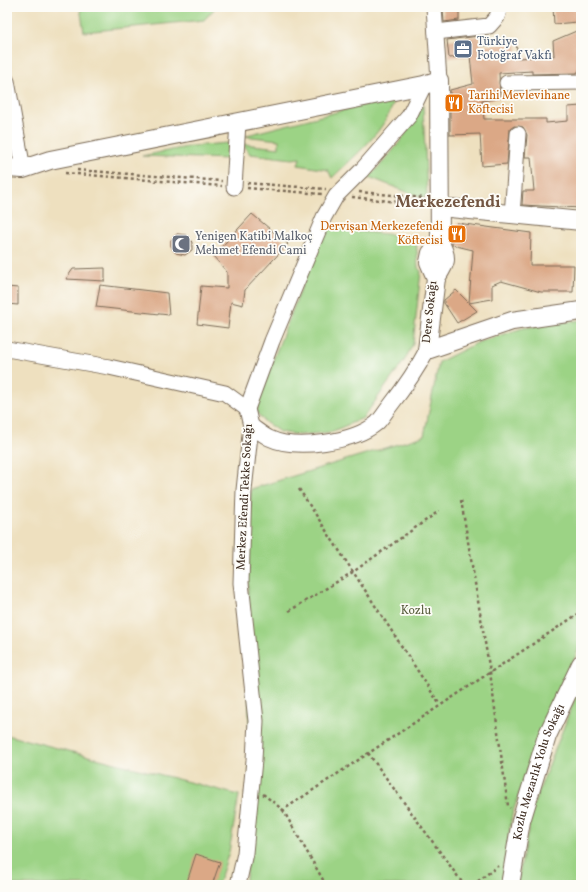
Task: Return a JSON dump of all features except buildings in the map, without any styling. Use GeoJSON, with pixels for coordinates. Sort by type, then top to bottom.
{"type":"FeatureCollection","features":[{"type":"Feature","properties":{"kind":"street"},"geometry":{"type":"LineString","coordinates":[[434,7],[436,32],[432,82],[440,207],[581,221]]}},
{"type":"Feature","properties":{"kind":"street"},"geometry":{"type":"LineString","coordinates":[[436,32],[489,26],[497,18],[500,7]]}},
{"type":"Feature","properties":{"kind":"street"},"geometry":{"type":"LineString","coordinates":[[7,81],[15,168],[432,82]]}},
{"type":"Feature","properties":{"kind":"street","name":"Merkez Efendi Tekke Sokağı"},"geometry":{"type":"LineString","coordinates":[[238,885],[245,853],[250,784],[254,760],[256,721],[241,583],[244,490],[251,426],[247,409],[275,334],[324,217],[336,196],[361,171],[409,116],[432,82]]}},
{"type":"Feature","properties":{"kind":"street"},"geometry":{"type":"LineString","coordinates":[[507,82],[581,82]]}},
{"type":"Feature","properties":{"kind":"street"},"geometry":{"type":"LineString","coordinates":[[234,187],[238,122]]}},
{"type":"Feature","properties":{"kind":"street"},"geometry":{"type":"LineString","coordinates":[[512,215],[518,134]]}},
{"type":"Feature","properties":{"kind":"street","name":"Dere Sokağı"},"geometry":{"type":"LineString","coordinates":[[251,426],[269,438],[290,443],[313,443],[338,440],[359,434],[377,422],[415,373],[426,350],[436,278],[446,259],[445,253],[440,244],[440,207]]}},
{"type":"Feature","properties":{"kind":"street"},"geometry":{"type":"LineString","coordinates":[[426,350],[512,321],[581,311]]}},
{"type":"Feature","properties":{"kind":"street"},"geometry":{"type":"LineString","coordinates":[[7,350],[109,367],[224,393],[247,409]]}},
{"type":"Feature","properties":{"kind":"street","name":"Kozlu Mezarlık Yolu Sokağı"},"geometry":{"type":"LineString","coordinates":[[510,885],[521,821],[547,736],[581,664]]}},
{"type":"Feature","properties":{"kind":"path"},"geometry":{"type":"LineString","coordinates":[[299,489],[440,705]]}},
{"type":"Feature","properties":{"kind":"path"},"geometry":{"type":"LineString","coordinates":[[461,500],[490,672],[508,806],[521,821]]}},
{"type":"Feature","properties":{"kind":"path"},"geometry":{"type":"LineString","coordinates":[[289,611],[353,572],[438,511]]}},
{"type":"Feature","properties":{"kind":"path"},"geometry":{"type":"LineString","coordinates":[[283,810],[581,612]]}},
{"type":"Feature","properties":{"kind":"path"},"geometry":{"type":"LineString","coordinates":[[368,753],[464,885]]}},
{"type":"Feature","properties":{"kind":"path"},"geometry":{"type":"LineString","coordinates":[[250,784],[283,810],[326,885]]}},
{"type":"Feature","properties":{"kind":"path"},"geometry":{"type":"LineString","coordinates":[[473,885],[516,852]]}},
{"type":"Feature","properties":{"kind":"green space"},"geometry":{"type":"Polygon","coordinates":[[[80,7],[216,7],[204,20],[84,32],[80,7]]]}},
{"type":"Feature","properties":{"kind":"green space"},"geometry":{"type":"Polygon","coordinates":[[[395,97],[391,109],[378,131],[369,142],[332,178],[328,170],[298,165],[300,158],[292,159],[250,154],[243,144],[279,148],[279,140],[243,136],[395,97]]]}},
{"type":"Feature","properties":{"kind":"green space"},"geometry":{"type":"Polygon","coordinates":[[[423,105],[427,195],[422,198],[369,177],[399,143],[423,105]]]}},
{"type":"Feature","properties":{"kind":"green space"},"geometry":{"type":"Polygon","coordinates":[[[228,143],[228,159],[142,156],[192,146],[228,143]]]}},
{"type":"Feature","properties":{"kind":"green space"},"geometry":{"type":"Polygon","coordinates":[[[325,228],[416,237],[418,268],[421,271],[413,344],[404,361],[363,418],[331,432],[299,435],[280,432],[265,422],[257,413],[258,398],[325,228]]]}},
{"type":"Feature","properties":{"kind":"green space","name":"Kozlu"},"geometry":{"type":"Polygon","coordinates":[[[581,320],[581,644],[537,740],[512,815],[501,885],[245,885],[250,848],[248,587],[251,489],[424,436],[439,362],[479,342],[523,328],[581,320]]]}},
{"type":"Feature","properties":{"kind":"green space"},"geometry":{"type":"Polygon","coordinates":[[[581,683],[581,885],[517,885],[533,806],[581,683]]]}},
{"type":"Feature","properties":{"kind":"green space"},"geometry":{"type":"Polygon","coordinates":[[[7,735],[239,795],[229,852],[218,885],[7,885],[7,735]]]}},
{"type":"Feature","properties":{"kind":"place","name":"Türkiye Fotoğraf Vakfı"},"geometry":{"type":"Point","coordinates":[463,49]}},
{"type":"Feature","properties":{"kind":"place","name":"Tarihi Mevlevihane Köftecisi"},"geometry":{"type":"Point","coordinates":[454,103]}},
{"type":"Feature","properties":{"kind":"place","name":"Dervişan Merkezefendi Köftecisi"},"geometry":{"type":"Point","coordinates":[457,234]}},
{"type":"Feature","properties":{"kind":"place","name":"Yenigen Katibi Malkoç Mehmet Efendi Cami"},"geometry":{"type":"Point","coordinates":[181,244]}},
{"type":"Feature","properties":{"kind":"district","name":"Merkezefendi"},"geometry":{"type":"Point","coordinates":[448,203]}}]}
